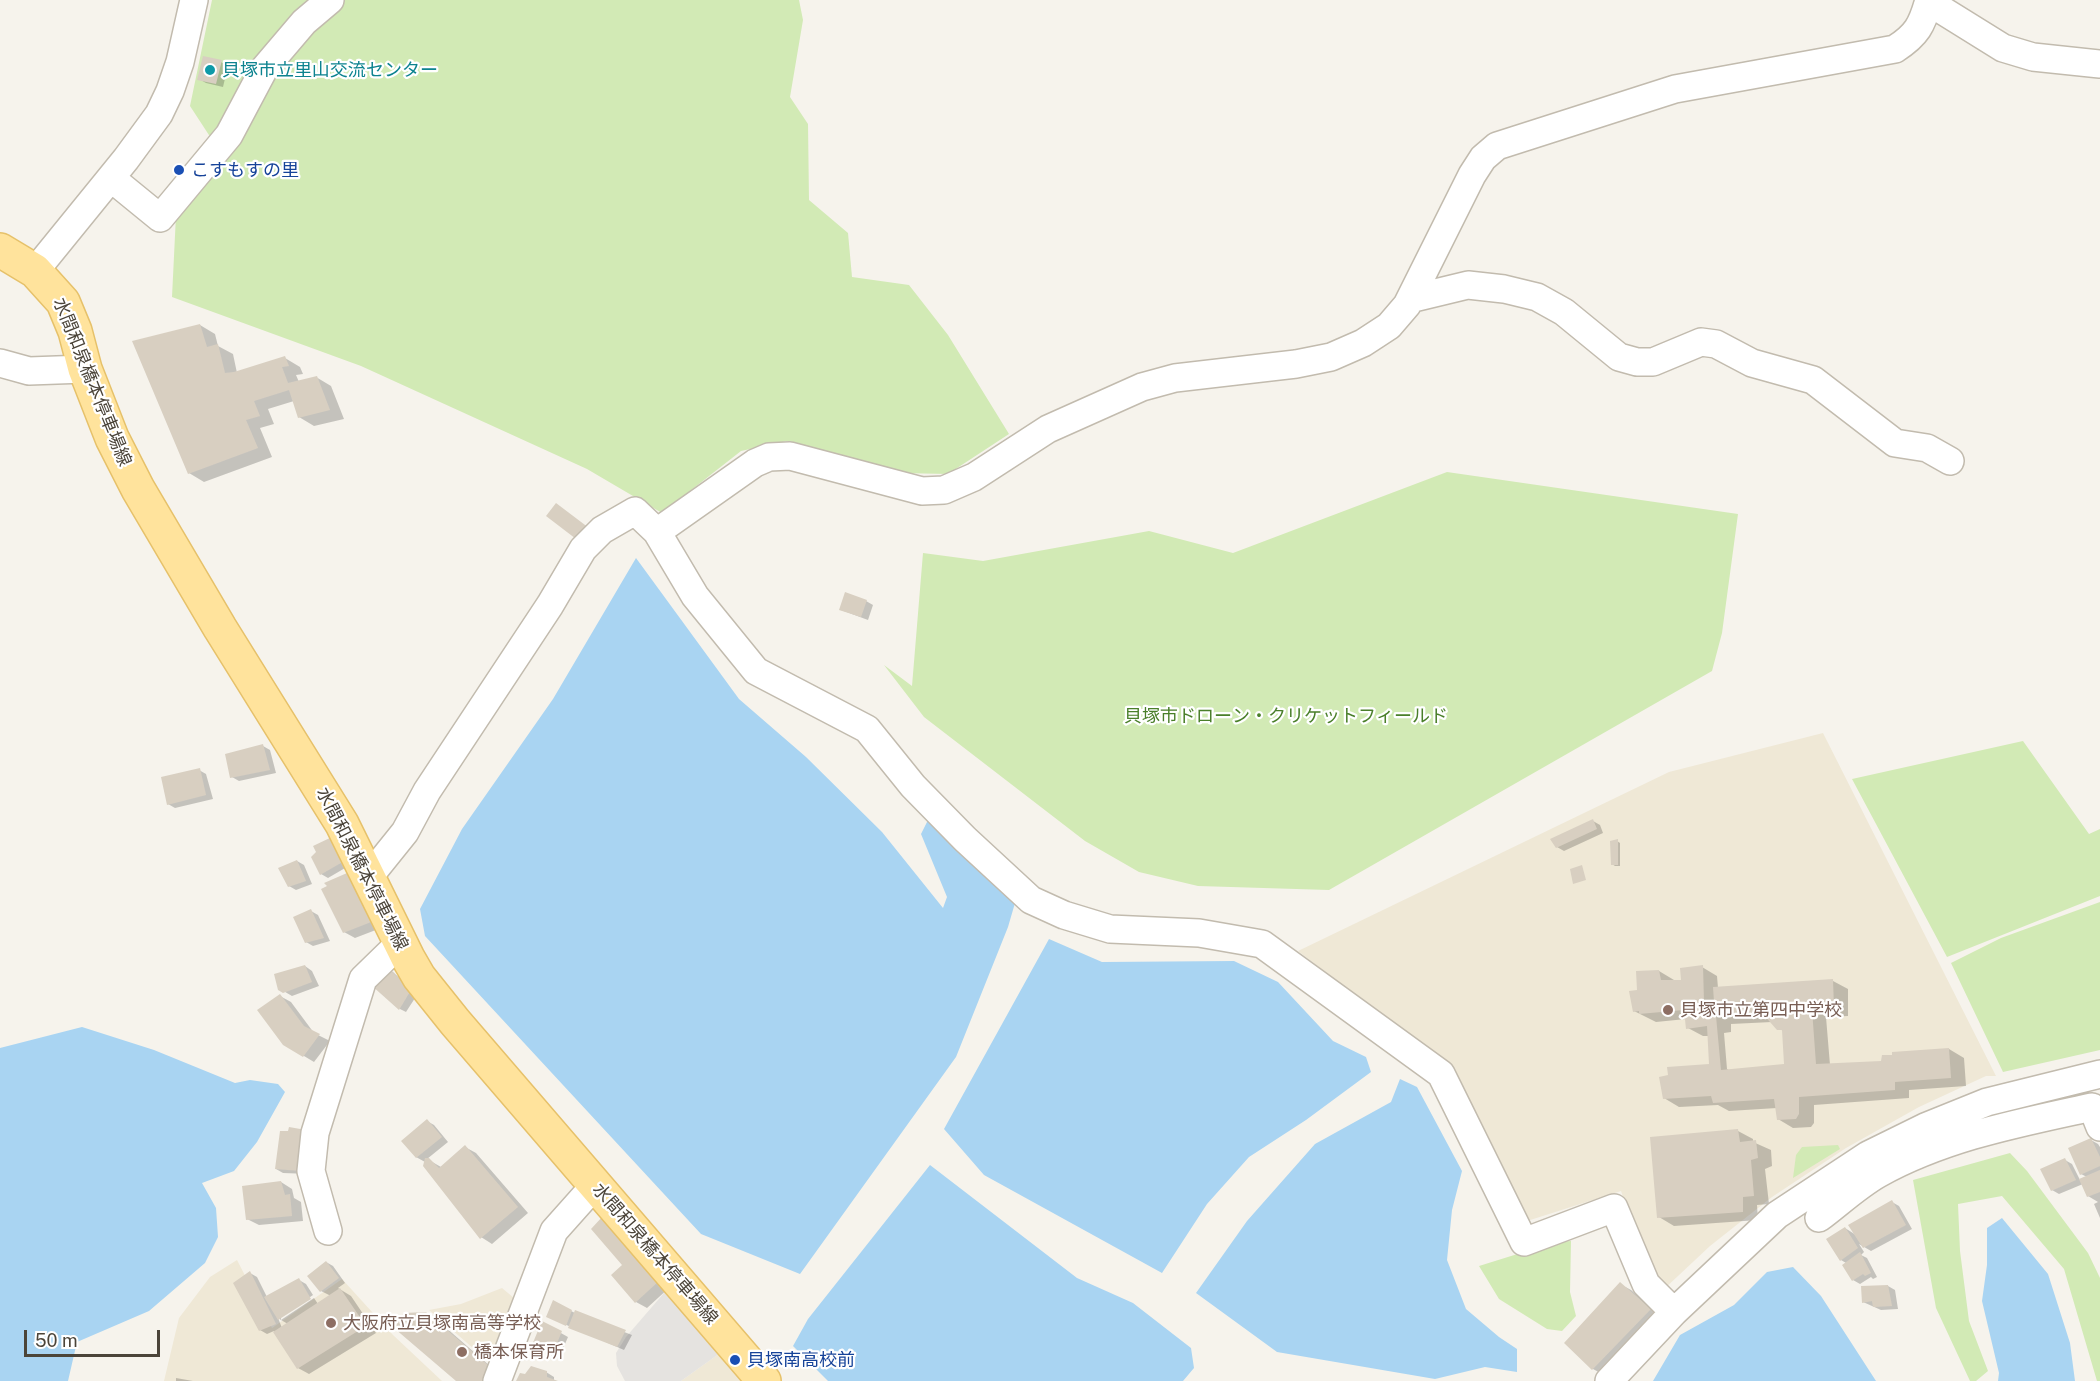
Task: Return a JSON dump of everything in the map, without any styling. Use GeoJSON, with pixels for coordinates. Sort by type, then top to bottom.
{"type":"FeatureCollection","features":[{"type":"Feature","properties":{"kind":"main road","name":"水間和泉橋本停車場線"},"geometry":{"type":"LineString","coordinates":[[0,250],[35,271],[63,302],[112,438],[138,489],[220,628],[352,842],[400,943],[419,976],[435,998],[764,1381]]}},
{"type":"Feature","properties":{"kind":"street"},"geometry":{"type":"LineString","coordinates":[[35,271],[111,178],[159,114],[180,62],[194,0]]}},
{"type":"Feature","properties":{"kind":"street"},"geometry":{"type":"LineString","coordinates":[[111,178],[160,218],[229,135],[264,69],[304,22],[330,0]]}},
{"type":"Feature","properties":{"kind":"street"},"geometry":{"type":"LineString","coordinates":[[657,532],[755,464],[769,457],[790,456],[922,491],[944,490],[974,477],[1048,429],[1142,387],[1175,378],[1296,364],[1331,357],[1364,343],[1389,326],[1410,299],[1472,176],[1483,159],[1497,146],[1675,88],[1894,49],[1910,39],[1922,25],[1929,1],[2003,48],[2033,57],[2100,64]]}},
{"type":"Feature","properties":{"kind":"street"},"geometry":{"type":"LineString","coordinates":[[1410,299],[1468,285],[1504,289],[1537,297],[1564,312],[1619,357],[1637,363],[1653,362],[1701,342],[1716,344],[1752,363],[1813,380],[1895,443],[1927,448],[1950,461]]}},
{"type":"Feature","properties":{"kind":"street"},"geometry":{"type":"LineString","coordinates":[[0,363],[29,371],[86,369]]}},
{"type":"Feature","properties":{"kind":"street"},"geometry":{"type":"LineString","coordinates":[[368,878],[405,832],[427,791],[550,605],[583,549],[602,530],[634,511],[657,532],[695,596],[756,671],[867,729],[913,786],[965,839],[1031,900],[1064,915],[1110,929],[1199,933],[1262,944],[1441,1074],[1524,1242],[1614,1208],[1646,1284],[1674,1312]]}},
{"type":"Feature","properties":{"kind":"street"},"geometry":{"type":"LineString","coordinates":[[328,1231],[311,1171],[315,1133],[363,980],[400,943]]}},
{"type":"Feature","properties":{"kind":"street"},"geometry":{"type":"LineString","coordinates":[[1819,1218],[1878,1162],[1924,1127],[1987,1102],[2100,1074]]}},
{"type":"Feature","properties":{"kind":"street"},"geometry":{"type":"LineString","coordinates":[[1609,1381],[1674,1312],[1777,1215],[1878,1162],[1927,1151],[1999,1128],[2097,1113]]}},
{"type":"Feature","properties":{"kind":"street"},"geometry":{"type":"LineString","coordinates":[[497,1381],[554,1231],[595,1185]]}},
{"type":"Feature","properties":{"kind":"shaded area","name":"貝塚市立第四中学校"},"geometry":{"type":"Polygon","coordinates":[[[1823,733],[1996,1076],[1986,1076],[1919,1107],[1846,1148],[1772,1197],[1710,1246],[1662,1291],[1651,1279],[1621,1191],[1524,1222],[1451,1068],[1298,951],[1669,772],[1823,733]]]}},
{"type":"Feature","properties":{"kind":"shaded area","name":"大阪府立貝塚南高等学校"},"geometry":{"type":"Polygon","coordinates":[[[237,1260],[272,1328],[342,1279],[393,1335],[442,1381],[164,1381],[179,1318],[210,1277],[237,1260]]]}},
{"type":"Feature","properties":{"kind":"shaded area"},"geometry":{"type":"Polygon","coordinates":[[[670,1286],[723,1351],[681,1381],[625,1381],[617,1366],[616,1353],[626,1337],[670,1286]]]}},
{"type":"Feature","properties":{"kind":"shaded area"},"geometry":{"type":"Polygon","coordinates":[[[502,1288],[520,1303],[496,1368],[429,1310],[461,1304],[502,1288]]]}},
{"type":"Feature","properties":{"kind":"shaded area"},"geometry":{"type":"Polygon","coordinates":[[[723,1351],[749,1381],[681,1381],[723,1351]]]}},
{"type":"Feature","properties":{"kind":"green space"},"geometry":{"type":"Polygon","coordinates":[[[212,0],[799,0],[803,20],[790,97],[808,124],[809,200],[848,233],[852,277],[909,285],[948,335],[1009,434],[948,474],[898,473],[787,441],[741,451],[662,513],[587,469],[361,366],[172,297],[176,215],[222,155],[190,106],[212,0]]]}},
{"type":"Feature","properties":{"kind":"green space","name":"貝塚市ドローン・クリケットフィールド"},"geometry":{"type":"Polygon","coordinates":[[[1447,472],[1738,514],[1722,633],[1712,671],[1329,890],[1198,886],[1139,872],[1085,841],[924,717],[884,665],[912,686],[923,553],[983,561],[1149,531],[1233,553],[1447,472]]]}},
{"type":"Feature","properties":{"kind":"green space"},"geometry":{"type":"Polygon","coordinates":[[[2023,741],[2089,834],[2100,829],[2100,896],[1947,957],[1852,779],[2023,741]]]}},
{"type":"Feature","properties":{"kind":"green space"},"geometry":{"type":"Polygon","coordinates":[[[2100,902],[2100,1050],[2003,1072],[1951,963],[2001,938],[2100,902]]]}},
{"type":"Feature","properties":{"kind":"green space"},"geometry":{"type":"Polygon","coordinates":[[[1838,1145],[1840,1149],[1793,1178],[1796,1155],[1802,1147],[1838,1145]]]}},
{"type":"Feature","properties":{"kind":"green space"},"geometry":{"type":"Polygon","coordinates":[[[2010,1153],[2027,1171],[2088,1253],[2100,1278],[2100,1381],[2097,1381],[2064,1269],[2002,1196],[1958,1204],[1960,1251],[1969,1321],[1988,1371],[1976,1381],[1970,1381],[1936,1308],[1913,1180],[2010,1153]]]}},
{"type":"Feature","properties":{"kind":"green space"},"geometry":{"type":"Polygon","coordinates":[[[1571,1241],[1570,1292],[1576,1316],[1562,1331],[1547,1329],[1499,1299],[1479,1266],[1556,1242],[1571,1241]]]}},
{"type":"Feature","properties":{"kind":"water"},"geometry":{"type":"Polygon","coordinates":[[[636,558],[739,699],[806,757],[882,832],[943,908],[947,897],[921,834],[928,820],[1015,903],[1008,927],[956,1057],[800,1274],[701,1234],[425,936],[420,909],[462,829],[553,699],[636,558]]]}},
{"type":"Feature","properties":{"kind":"water"},"geometry":{"type":"Polygon","coordinates":[[[1049,939],[1102,962],[1234,961],[1278,982],[1333,1041],[1366,1057],[1371,1072],[1306,1120],[1249,1157],[1207,1204],[1162,1273],[984,1175],[944,1129],[1049,939]]]}},
{"type":"Feature","properties":{"kind":"water"},"geometry":{"type":"Polygon","coordinates":[[[82,1027],[154,1050],[235,1083],[250,1080],[278,1084],[285,1092],[257,1142],[234,1171],[202,1183],[216,1208],[218,1237],[205,1263],[149,1311],[77,1342],[68,1381],[0,1381],[0,1048],[82,1027]]]}},
{"type":"Feature","properties":{"kind":"water"},"geometry":{"type":"Polygon","coordinates":[[[1400,1079],[1417,1087],[1462,1171],[1452,1210],[1447,1260],[1466,1309],[1517,1349],[1517,1372],[1485,1367],[1435,1379],[1277,1352],[1196,1293],[1247,1221],[1315,1144],[1391,1102],[1400,1079]]]}},
{"type":"Feature","properties":{"kind":"water"},"geometry":{"type":"Polygon","coordinates":[[[930,1165],[1077,1278],[1133,1303],[1191,1348],[1194,1368],[1183,1381],[828,1381],[793,1346],[808,1319],[930,1165]]]}},
{"type":"Feature","properties":{"kind":"water"},"geometry":{"type":"Polygon","coordinates":[[[2002,1218],[2048,1274],[2070,1343],[2075,1381],[1998,1381],[1999,1373],[1982,1301],[1987,1265],[1987,1228],[2002,1218]]]}},
{"type":"Feature","properties":{"kind":"water"},"geometry":{"type":"Polygon","coordinates":[[[1793,1267],[1821,1296],[1876,1381],[1653,1381],[1680,1335],[1734,1305],[1767,1272],[1793,1267]]]}},
{"type":"Feature","properties":{"kind":"building","name":"貝塚市立里山交流センター"},"geometry":{"type":"Polygon","coordinates":[[[203,56],[222,60],[216,84],[197,80],[203,56]]]}},
{"type":"Feature","properties":{"kind":"building"},"geometry":{"type":"Polygon","coordinates":[[[200,324],[207,347],[218,344],[225,373],[285,356],[289,366],[282,367],[288,383],[317,376],[330,410],[298,418],[289,390],[254,401],[260,416],[246,420],[258,448],[188,474],[132,341],[200,324]]]}},
{"type":"Feature","properties":{"kind":"building"},"geometry":{"type":"Polygon","coordinates":[[[556,503],[589,528],[580,542],[546,516],[556,503]]]}},
{"type":"Feature","properties":{"kind":"building"},"geometry":{"type":"Polygon","coordinates":[[[845,592],[867,600],[861,617],[839,610],[845,592]]]}},
{"type":"Feature","properties":{"kind":"building"},"geometry":{"type":"Polygon","coordinates":[[[263,744],[270,770],[230,778],[225,754],[263,744]]]}},
{"type":"Feature","properties":{"kind":"building"},"geometry":{"type":"Polygon","coordinates":[[[200,768],[206,795],[167,805],[161,777],[200,768]]]}},
{"type":"Feature","properties":{"kind":"building"},"geometry":{"type":"Polygon","coordinates":[[[1593,819],[1597,829],[1556,848],[1550,839],[1593,819]]]}},
{"type":"Feature","properties":{"kind":"building"},"geometry":{"type":"Polygon","coordinates":[[[334,836],[346,860],[320,875],[311,857],[316,852],[313,846],[334,836]]]}},
{"type":"Feature","properties":{"kind":"building"},"geometry":{"type":"Polygon","coordinates":[[[1618,839],[1618,865],[1611,865],[1610,841],[1618,839]]]}},
{"type":"Feature","properties":{"kind":"building"},"geometry":{"type":"Polygon","coordinates":[[[297,860],[306,881],[288,887],[278,868],[297,860]]]}},
{"type":"Feature","properties":{"kind":"building"},"geometry":{"type":"Polygon","coordinates":[[[1582,865],[1586,880],[1573,884],[1570,869],[1582,865]]]}},
{"type":"Feature","properties":{"kind":"building"},"geometry":{"type":"Polygon","coordinates":[[[354,870],[356,889],[371,922],[343,933],[321,889],[327,886],[324,883],[354,870]]]}},
{"type":"Feature","properties":{"kind":"building"},"geometry":{"type":"Polygon","coordinates":[[[311,909],[324,938],[305,943],[293,917],[311,909]]]}},
{"type":"Feature","properties":{"kind":"building"},"geometry":{"type":"Polygon","coordinates":[[[305,965],[312,982],[283,993],[278,990],[274,974],[305,965]]]}},
{"type":"Feature","properties":{"kind":"building"},"geometry":{"type":"Polygon","coordinates":[[[1703,965],[1704,1002],[1714,1002],[1713,987],[1833,979],[1834,1008],[1812,1009],[1816,1064],[1881,1061],[1882,1055],[1892,1055],[1892,1052],[1949,1048],[1951,1078],[1895,1082],[1895,1090],[1799,1097],[1799,1114],[1796,1119],[1777,1120],[1774,1099],[1713,1103],[1711,1096],[1663,1099],[1659,1077],[1668,1075],[1667,1067],[1709,1064],[1707,1026],[1686,1029],[1684,1010],[1639,1014],[1639,1011],[1633,1012],[1629,991],[1637,990],[1636,971],[1659,970],[1661,980],[1681,980],[1680,968],[1703,965]],[[1763,1014],[1716,1016],[1721,1070],[1784,1064],[1782,1030],[1777,1030],[1763,1014]]]}},
{"type":"Feature","properties":{"kind":"building"},"geometry":{"type":"Polygon","coordinates":[[[386,966],[411,990],[399,1010],[371,985],[386,966]]]}},
{"type":"Feature","properties":{"kind":"building"},"geometry":{"type":"Polygon","coordinates":[[[280,994],[304,1026],[320,1034],[303,1057],[283,1045],[257,1010],[280,994]]]}},
{"type":"Feature","properties":{"kind":"building"},"geometry":{"type":"Polygon","coordinates":[[[427,1119],[442,1137],[416,1158],[401,1141],[427,1119]]]}},
{"type":"Feature","properties":{"kind":"building"},"geometry":{"type":"Polygon","coordinates":[[[289,1127],[306,1130],[302,1171],[275,1169],[280,1131],[288,1131],[289,1127]]]}},
{"type":"Feature","properties":{"kind":"building"},"geometry":{"type":"Polygon","coordinates":[[[1738,1129],[1740,1142],[1756,1140],[1758,1158],[1751,1160],[1754,1196],[1743,1197],[1743,1212],[1657,1218],[1650,1137],[1738,1129]]]}},
{"type":"Feature","properties":{"kind":"building"},"geometry":{"type":"Polygon","coordinates":[[[2091,1138],[2100,1157],[2100,1166],[2080,1175],[2068,1148],[2091,1138]]]}},
{"type":"Feature","properties":{"kind":"building"},"geometry":{"type":"Polygon","coordinates":[[[465,1145],[518,1207],[480,1239],[423,1166],[425,1158],[429,1158],[439,1168],[465,1145]]]}},
{"type":"Feature","properties":{"kind":"building"},"geometry":{"type":"Polygon","coordinates":[[[2065,1158],[2076,1180],[2051,1191],[2040,1169],[2065,1158]]]}},
{"type":"Feature","properties":{"kind":"building"},"geometry":{"type":"Polygon","coordinates":[[[2100,1170],[2100,1192],[2087,1197],[2079,1179],[2100,1170]]]}},
{"type":"Feature","properties":{"kind":"building"},"geometry":{"type":"Polygon","coordinates":[[[281,1181],[285,1195],[290,1194],[292,1216],[246,1220],[242,1186],[281,1181]]]}},
{"type":"Feature","properties":{"kind":"building"},"geometry":{"type":"Polygon","coordinates":[[[1892,1200],[1906,1225],[1863,1248],[1848,1225],[1892,1200]]]}},
{"type":"Feature","properties":{"kind":"building"},"geometry":{"type":"Polygon","coordinates":[[[603,1216],[660,1280],[635,1303],[611,1275],[622,1265],[591,1229],[603,1216]]]}},
{"type":"Feature","properties":{"kind":"building"},"geometry":{"type":"Polygon","coordinates":[[[1845,1227],[1858,1248],[1840,1261],[1826,1239],[1845,1227]]]}},
{"type":"Feature","properties":{"kind":"building"},"geometry":{"type":"Polygon","coordinates":[[[1860,1252],[1871,1273],[1865,1276],[1863,1274],[1852,1281],[1842,1265],[1860,1252]]]}},
{"type":"Feature","properties":{"kind":"building"},"geometry":{"type":"Polygon","coordinates":[[[326,1261],[339,1278],[320,1292],[307,1276],[326,1261]]]}},
{"type":"Feature","properties":{"kind":"building"},"geometry":{"type":"Polygon","coordinates":[[[250,1271],[276,1324],[259,1331],[233,1283],[250,1271]]]}},
{"type":"Feature","properties":{"kind":"building"},"geometry":{"type":"Polygon","coordinates":[[[299,1278],[311,1299],[278,1320],[264,1297],[299,1278]]]}},
{"type":"Feature","properties":{"kind":"building"},"geometry":{"type":"Polygon","coordinates":[[[1620,1282],[1651,1309],[1592,1370],[1564,1343],[1620,1282]]]}},
{"type":"Feature","properties":{"kind":"building"},"geometry":{"type":"Polygon","coordinates":[[[1888,1285],[1892,1306],[1873,1307],[1872,1301],[1862,1303],[1861,1286],[1888,1285]]]}},
{"type":"Feature","properties":{"kind":"building"},"geometry":{"type":"Polygon","coordinates":[[[340,1288],[366,1326],[297,1369],[273,1332],[340,1288]]]}},
{"type":"Feature","properties":{"kind":"building"},"geometry":{"type":"Polygon","coordinates":[[[553,1300],[572,1310],[566,1326],[546,1317],[553,1300]]]}},
{"type":"Feature","properties":{"kind":"building"},"geometry":{"type":"Polygon","coordinates":[[[575,1310],[626,1330],[617,1347],[568,1328],[575,1310]]]}},
{"type":"Feature","properties":{"kind":"building"},"geometry":{"type":"Polygon","coordinates":[[[426,1312],[495,1371],[490,1381],[456,1381],[394,1328],[404,1313],[426,1312]]]}},
{"type":"Feature","properties":{"kind":"building"},"geometry":{"type":"Polygon","coordinates":[[[542,1321],[562,1331],[552,1355],[532,1345],[542,1321]]]}},
{"type":"Feature","properties":{"kind":"building"},"geometry":{"type":"Polygon","coordinates":[[[531,1366],[547,1371],[547,1377],[558,1381],[516,1381],[520,1373],[525,1374],[531,1366]]]}},
{"type":"Feature","properties":{"kind":"place","name":"貝塚市立里山交流センター"},"geometry":{"type":"Point","coordinates":[210,70]}},
{"type":"Feature","properties":{"kind":"place","name":"こすもすの里"},"geometry":{"type":"Point","coordinates":[179,170]}},
{"type":"Feature","properties":{"kind":"place","name":"貝塚市立第四中学校"},"geometry":{"type":"Point","coordinates":[1668,1010]}},
{"type":"Feature","properties":{"kind":"place","name":"大阪府立貝塚南高等学校"},"geometry":{"type":"Point","coordinates":[331,1323]}},
{"type":"Feature","properties":{"kind":"place","name":"橋本保育所"},"geometry":{"type":"Point","coordinates":[462,1352]}},
{"type":"Feature","properties":{"kind":"place","name":"貝塚南高校前"},"geometry":{"type":"Point","coordinates":[735,1360]}}]}
